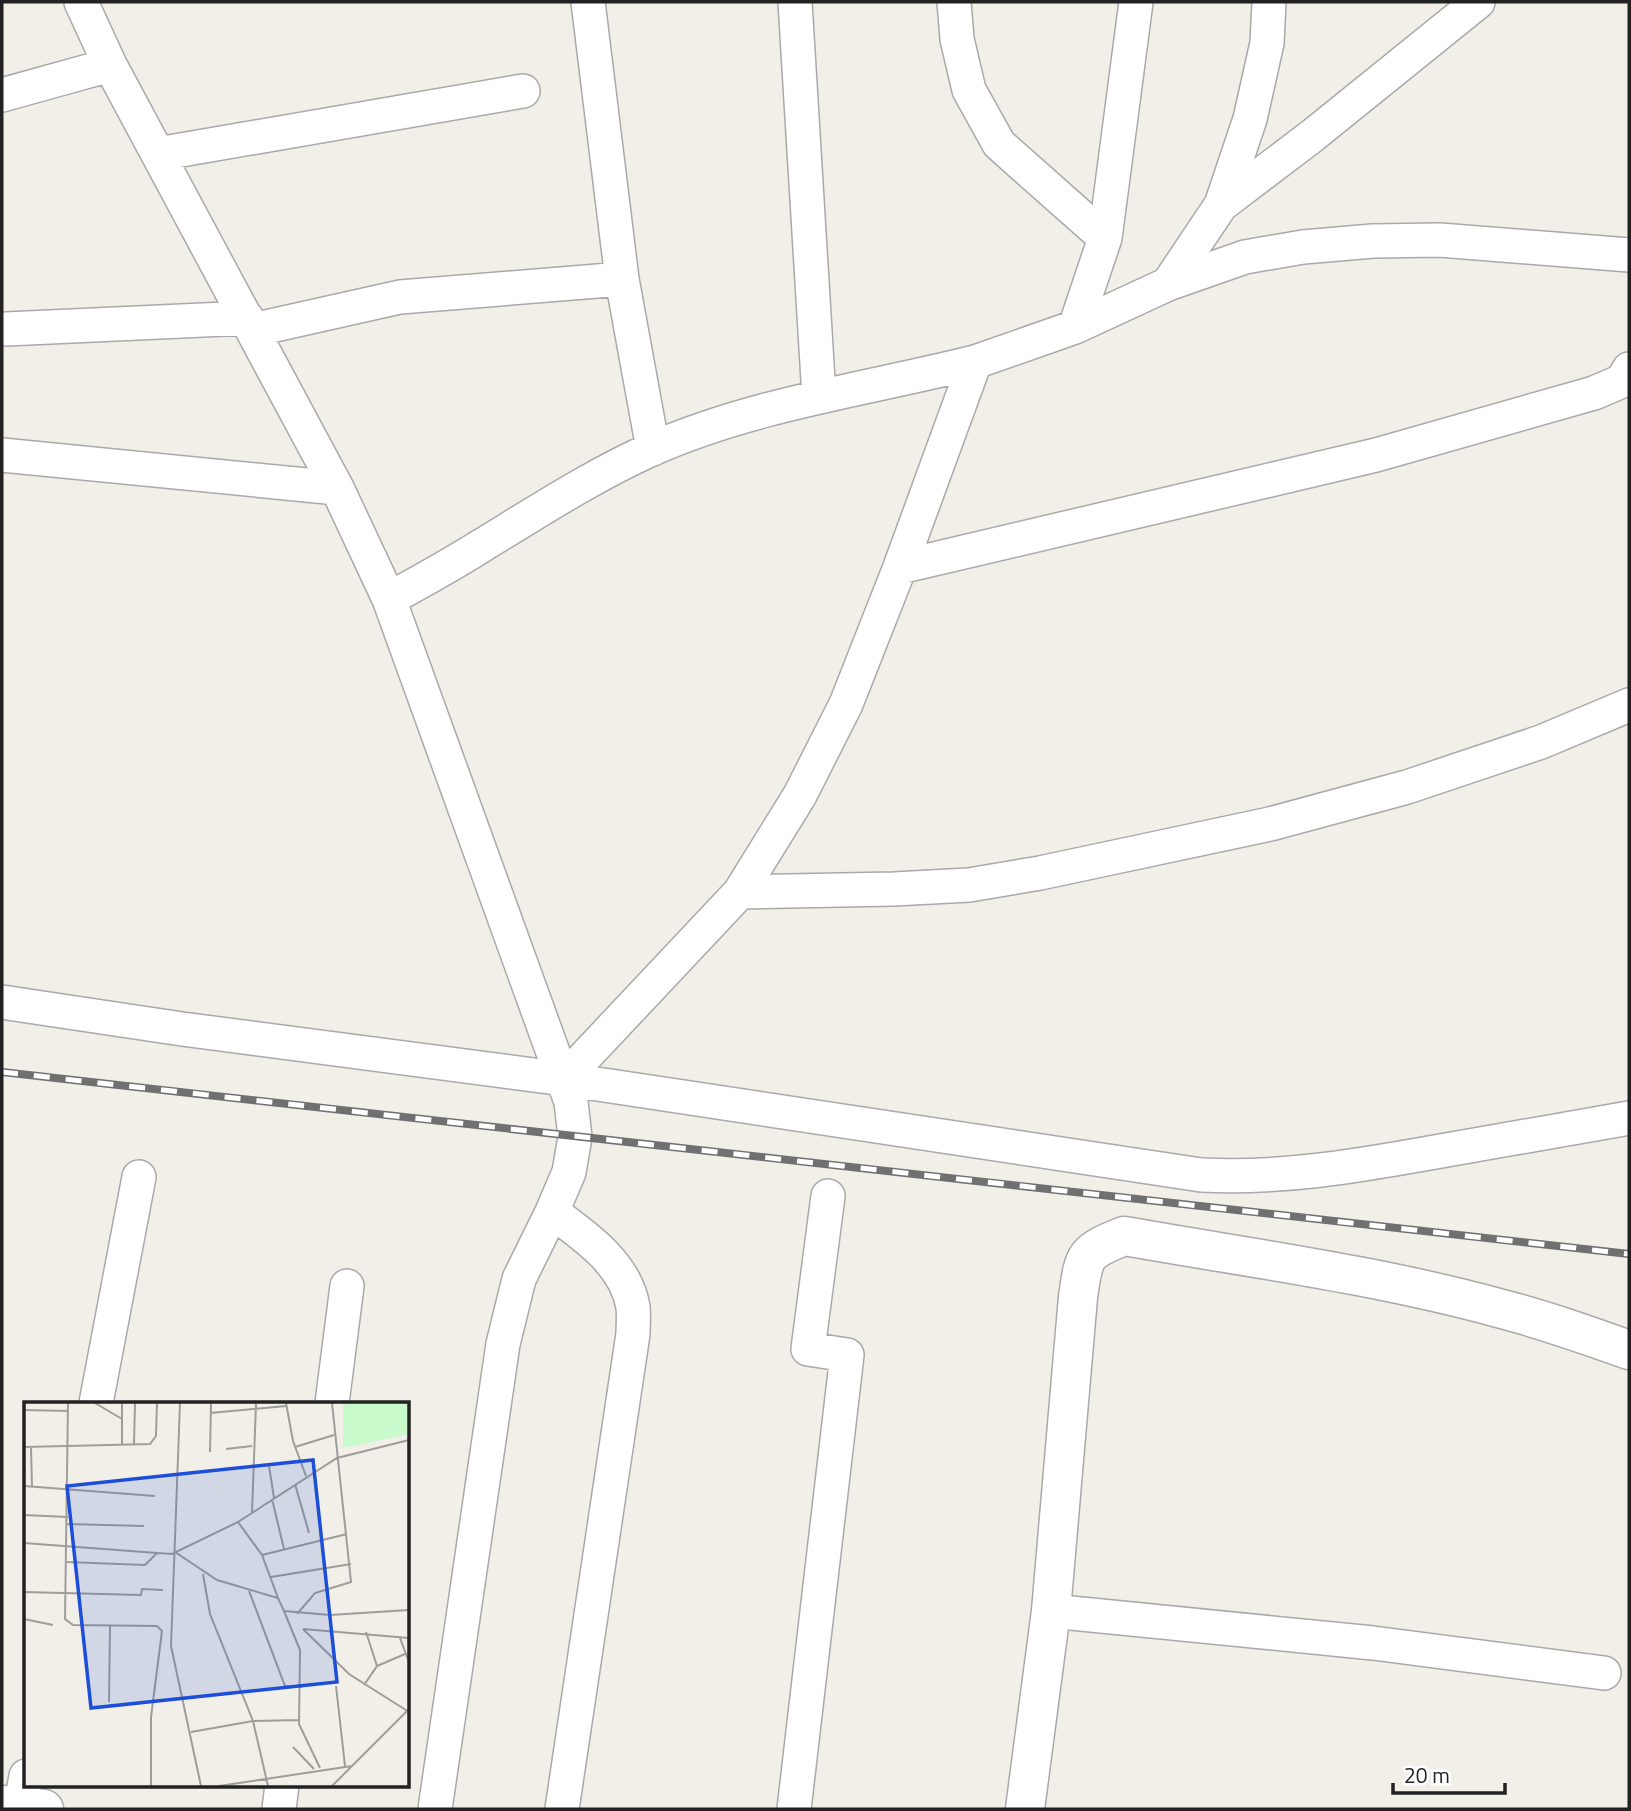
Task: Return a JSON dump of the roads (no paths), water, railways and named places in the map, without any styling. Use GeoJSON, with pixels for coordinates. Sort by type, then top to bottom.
{"type":"FeatureCollection","features":[{"type":"Feature","properties":{"kind":"street"},"geometry":{"type":"LineString","coordinates":[[81,2],[110,65],[337,488],[389,599],[571,1102],[575,1137],[569,1172],[519,1279],[503,1344],[435,1809]]}},
{"type":"Feature","properties":{"kind":"street"},"geometry":{"type":"LineString","coordinates":[[588,2],[622,279],[653,449]]}},
{"type":"Feature","properties":{"kind":"street"},"geometry":{"type":"LineString","coordinates":[[795,2],[820,397]]}},
{"type":"Feature","properties":{"kind":"street"},"geometry":{"type":"LineString","coordinates":[[954,2],[957,40],[969,90],[999,144],[1105,238]]}},
{"type":"Feature","properties":{"kind":"street"},"geometry":{"type":"LineString","coordinates":[[1075,327],[1105,238],[1136,2]]}},
{"type":"Feature","properties":{"kind":"street"},"geometry":{"type":"LineString","coordinates":[[1168,284],[1221,205],[1250,118],[1267,43],[1269,2]]}},
{"type":"Feature","properties":{"kind":"street"},"geometry":{"type":"LineString","coordinates":[[1221,205],[1312,136],[1478,2]]}},
{"type":"Feature","properties":{"kind":"street"},"geometry":{"type":"LineString","coordinates":[[2,95],[110,65]]}},
{"type":"Feature","properties":{"kind":"street"},"geometry":{"type":"LineString","coordinates":[[158,154],[523,91]]}},
{"type":"Feature","properties":{"kind":"street"},"geometry":{"type":"LineString","coordinates":[[389,599],[481,547],[564,494],[653,449],[734,419],[975,362],[1075,327],[1168,284],[1245,257],[1303,247],[1373,241],[1440,240],[1629,256]]}},
{"type":"Feature","properties":{"kind":"street"},"geometry":{"type":"LineString","coordinates":[[6,329],[250,324],[400,297],[622,279]]}},
{"type":"Feature","properties":{"kind":"street"},"geometry":{"type":"LineString","coordinates":[[564,1079],[740,892],[800,795],[846,704],[900,567],[975,362]]}},
{"type":"Feature","properties":{"kind":"street"},"geometry":{"type":"LineString","coordinates":[[900,567],[1376,455],[1594,393],[1622,381],[1629,369]]}},
{"type":"Feature","properties":{"kind":"street"},"geometry":{"type":"LineString","coordinates":[[2,455],[337,488]]}},
{"type":"Feature","properties":{"kind":"street"},"geometry":{"type":"LineString","coordinates":[[740,892],[957,886],[1040,873],[1270,824],[1407,787],[1541,742],[1629,705]]}},
{"type":"Feature","properties":{"kind":"street"},"geometry":{"type":"LineString","coordinates":[[2,1002],[182,1029],[564,1079],[1202,1175],[1245,1177],[1351,1167],[1629,1118]]}},
{"type":"Feature","properties":{"kind":"street"},"geometry":{"type":"LineString","coordinates":[[96,1402],[139,1177]]}},
{"type":"Feature","properties":{"kind":"street"},"geometry":{"type":"LineString","coordinates":[[794,1809],[847,1355],[808,1349],[828,1196]]}},
{"type":"Feature","properties":{"kind":"street"},"geometry":{"type":"LineString","coordinates":[[552,1212],[582,1233],[610,1260],[626,1283],[633,1307],[633,1335],[562,1809]]}},
{"type":"Feature","properties":{"kind":"street"},"geometry":{"type":"LineString","coordinates":[[1025,1809],[1051,1611],[1078,1297],[1083,1267],[1094,1248],[1124,1236],[1389,1282],[1501,1308],[1629,1350]]}},
{"type":"Feature","properties":{"kind":"street"},"geometry":{"type":"LineString","coordinates":[[332,1402],[347,1286]]}},
{"type":"Feature","properties":{"kind":"street"},"geometry":{"type":"LineString","coordinates":[[1051,1611],[1373,1643],[1604,1673]]}},
{"type":"Feature","properties":{"kind":"street"},"geometry":{"type":"LineString","coordinates":[[279,1809],[282,1786]]}},
{"type":"Feature","properties":{"kind":"railway"},"geometry":{"type":"LineString","coordinates":[[2,1072],[1629,1254]]}}]}
